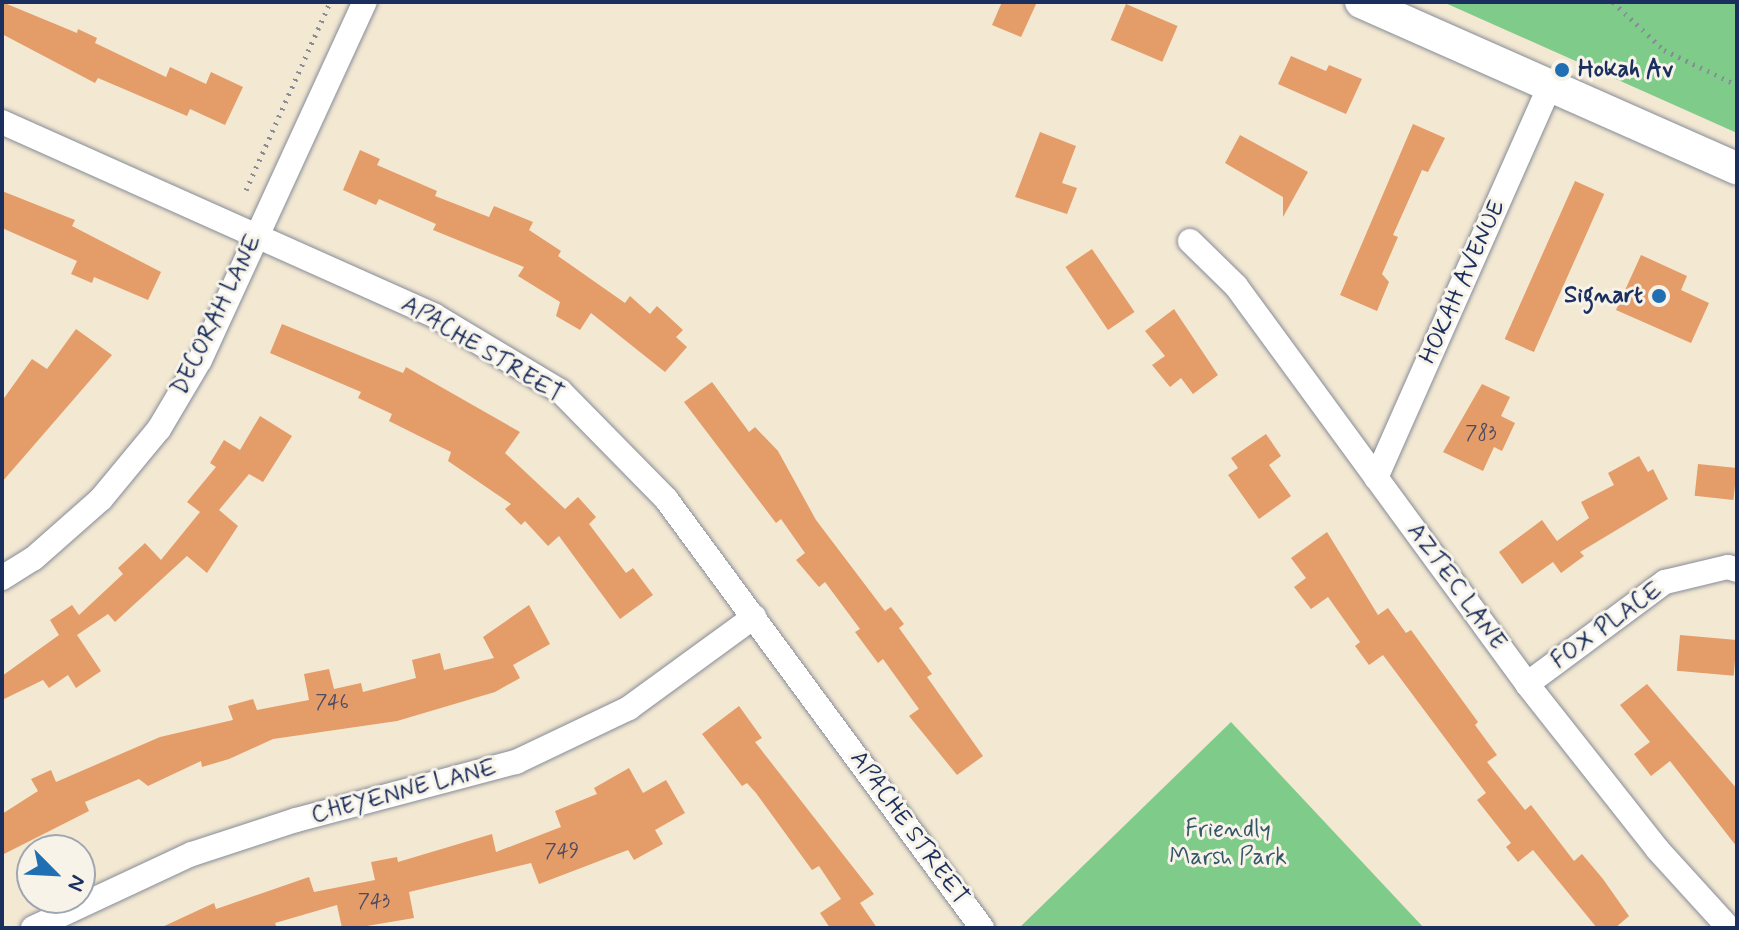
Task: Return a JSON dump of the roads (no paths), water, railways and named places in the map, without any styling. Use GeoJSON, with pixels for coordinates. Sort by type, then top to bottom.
{"type":"FeatureCollection","features":[{"type":"Feature","properties":{"kind":"main road"},"geometry":{"type":"LineString","coordinates":[[1361,2],[1737,169]]}},
{"type":"Feature","properties":{"kind":"street","name":"DECORAH LANE"},"geometry":{"type":"LineString","coordinates":[[2,578],[33,559],[101,499],[159,429],[200,360],[365,2]]}},
{"type":"Feature","properties":{"kind":"street","name":"HOKAH AVENUE"},"geometry":{"type":"LineString","coordinates":[[1376,478],[1550,86]]}},
{"type":"Feature","properties":{"kind":"street","name":"APACHE STREET"},"geometry":{"type":"LineString","coordinates":[[2,122],[435,316],[560,391],[666,499],[982,928]]}},
{"type":"Feature","properties":{"kind":"street","name":"AZTEC LANE"},"geometry":{"type":"LineString","coordinates":[[1190,241],[1236,286],[1527,684],[1658,850],[1729,928]]}},
{"type":"Feature","properties":{"kind":"street","name":"FOX PLACE"},"geometry":{"type":"LineString","coordinates":[[1527,684],[1665,582],[1728,567],[1737,570]]}},
{"type":"Feature","properties":{"kind":"street","name":"CHEYENNE LANE"},"geometry":{"type":"LineString","coordinates":[[33,928],[192,854],[296,820],[516,762],[629,708],[754,617]]}},
{"type":"Feature","properties":{"kind":"place","name":"Hokah Av"},"geometry":{"type":"Point","coordinates":[1562,70]}},
{"type":"Feature","properties":{"kind":"place","name":"Signart"},"geometry":{"type":"Point","coordinates":[1659,296]}},
{"type":"Feature","properties":{"kind":"park label","name":"Friendly Marsh Park"},"geometry":{"type":"Point","coordinates":[1228,844]}}]}
